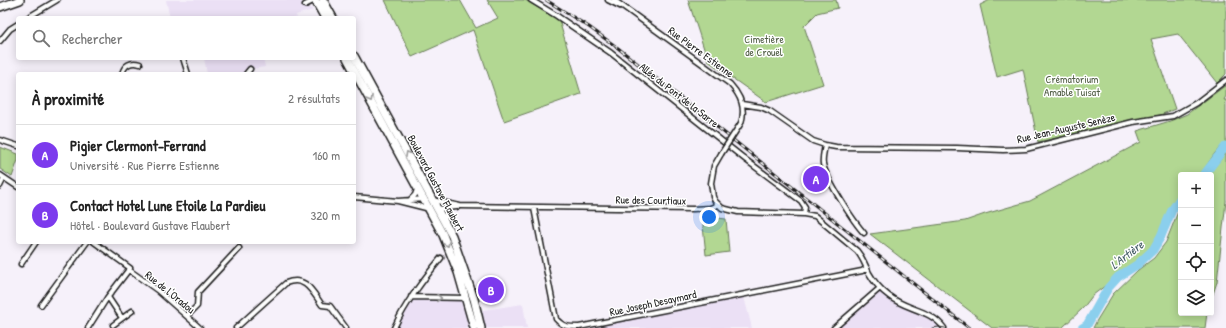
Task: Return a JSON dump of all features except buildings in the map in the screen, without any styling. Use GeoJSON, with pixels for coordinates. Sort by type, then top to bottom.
{"type":"FeatureCollection","features":[{"type":"Feature","properties":{"kind":"main road"},"geometry":{"type":"LineString","coordinates":[[0,7],[20,0]]}},
{"type":"Feature","properties":{"kind":"main road"},"geometry":{"type":"LineString","coordinates":[[315,0],[324,16]]}},
{"type":"Feature","properties":{"kind":"main road"},"geometry":{"type":"LineString","coordinates":[[323,0],[332,16]]}},
{"type":"Feature","properties":{"kind":"main road","name":"Boulevard Gustave Flaubert"},"geometry":{"type":"LineString","coordinates":[[348,60],[355,72]]}},
{"type":"Feature","properties":{"kind":"main road","name":"Boulevard Gustave Flaubert"},"geometry":{"type":"LineString","coordinates":[[356,60],[452,236],[460,254],[481,328]]}},
{"type":"Feature","properties":{"kind":"main road","name":"Boulevard Gustave Flaubert"},"geometry":{"type":"LineString","coordinates":[[356,74],[430,209],[451,254],[466,298],[474,328]]}},
{"type":"Feature","properties":{"kind":"street"},"geometry":{"type":"LineString","coordinates":[[30,16],[58,0]]}},
{"type":"Feature","properties":{"kind":"street"},"geometry":{"type":"LineString","coordinates":[[305,5],[315,0]]}},
{"type":"Feature","properties":{"kind":"street","name":"Allée du Pont de la Sarre"},"geometry":{"type":"LineString","coordinates":[[531,0],[611,53],[746,160],[801,201],[805,207],[804,214]]}},
{"type":"Feature","properties":{"kind":"street","name":"Rue Pierre Estienne"},"geometry":{"type":"LineString","coordinates":[[608,0],[620,6],[728,83],[736,91],[742,104]]}},
{"type":"Feature","properties":{"kind":"street","name":"Rue Pierre Estienne"},"geometry":{"type":"LineString","coordinates":[[614,0],[620,6]]}},
{"type":"Feature","properties":{"kind":"street"},"geometry":{"type":"LineString","coordinates":[[0,41],[10,29],[16,25]]}},
{"type":"Feature","properties":{"kind":"street"},"geometry":{"type":"LineString","coordinates":[[184,60],[187,72]]}},
{"type":"Feature","properties":{"kind":"street"},"geometry":{"type":"LineString","coordinates":[[123,72],[125,67],[129,64],[135,62],[140,64]]}},
{"type":"Feature","properties":{"kind":"street","name":"Rue Jean-Auguste Senèze"},"geometry":{"type":"LineString","coordinates":[[825,145],[852,148],[895,147],[1003,150],[1026,148],[1127,124],[1173,116],[1196,103],[1226,80]]}},
{"type":"Feature","properties":{"kind":"street"},"geometry":{"type":"LineString","coordinates":[[864,233],[851,216],[824,169],[823,159],[825,145],[804,136],[770,111],[761,107],[742,104],[743,116],[741,124],[714,166],[711,183],[713,197],[718,205],[722,208],[738,212],[804,214],[815,216],[857,251],[880,288],[890,297],[899,303],[929,314],[944,328]]}},
{"type":"Feature","properties":{"kind":"street"},"geometry":{"type":"LineString","coordinates":[[0,140],[16,145]]}},
{"type":"Feature","properties":{"kind":"street"},"geometry":{"type":"LineString","coordinates":[[0,186],[2,177],[16,186]]}},
{"type":"Feature","properties":{"kind":"street"},"geometry":{"type":"LineString","coordinates":[[410,200],[415,195],[418,187]]}},
{"type":"Feature","properties":{"kind":"street"},"geometry":{"type":"LineString","coordinates":[[356,197],[398,201],[430,209],[460,206]]}},
{"type":"Feature","properties":{"kind":"street","name":"Rue des Courtiaux"},"geometry":{"type":"LineString","coordinates":[[398,201],[424,199],[460,206],[693,210],[710,208],[718,205]]}},
{"type":"Feature","properties":{"kind":"street"},"geometry":{"type":"LineString","coordinates":[[444,220],[450,208]]}},
{"type":"Feature","properties":{"kind":"street","name":"Rue Joseph Desaymard"},"geometry":{"type":"LineString","coordinates":[[534,208],[556,319],[560,324],[568,327],[579,327],[855,272],[867,268]]}},
{"type":"Feature","properties":{"kind":"street"},"geometry":{"type":"LineString","coordinates":[[21,264],[35,244]]}},
{"type":"Feature","properties":{"kind":"street"},"geometry":{"type":"LineString","coordinates":[[41,305],[86,244]]}},
{"type":"Feature","properties":{"kind":"street","name":"Rue de l'Oradou"},"geometry":{"type":"LineString","coordinates":[[97,244],[157,290],[200,328]]}},
{"type":"Feature","properties":{"kind":"street"},"geometry":{"type":"LineString","coordinates":[[187,316],[197,306],[198,292],[239,248]]}},
{"type":"Feature","properties":{"kind":"street"},"geometry":{"type":"LineString","coordinates":[[394,328],[411,297],[441,258]]}},
{"type":"Feature","properties":{"kind":"street"},"geometry":{"type":"LineString","coordinates":[[88,328],[108,297],[130,269]]}},
{"type":"Feature","properties":{"kind":"street"},"geometry":{"type":"LineString","coordinates":[[236,328],[286,283],[293,280],[306,284],[322,304],[330,306],[346,328]]}},
{"type":"Feature","properties":{"kind":"street"},"geometry":{"type":"LineString","coordinates":[[834,328],[880,288]]}},
{"type":"Feature","properties":{"kind":"street"},"geometry":{"type":"LineString","coordinates":[[108,297],[122,318]]}},
{"type":"Feature","properties":{"kind":"street"},"geometry":{"type":"LineString","coordinates":[[411,297],[466,298]]}},
{"type":"Feature","properties":{"kind":"street"},"geometry":{"type":"LineString","coordinates":[[113,325],[132,311]]}},
{"type":"Feature","properties":{"kind":"shaded area"},"geometry":{"type":"Polygon","coordinates":[[[166,0],[302,0],[302,3],[313,10],[296,16],[170,16],[166,0]]]}},
{"type":"Feature","properties":{"kind":"shaded area"},"geometry":{"type":"Polygon","coordinates":[[[204,60],[263,60],[265,67],[245,70],[244,72],[207,72],[204,60]]]}},
{"type":"Feature","properties":{"kind":"shaded area"},"geometry":{"type":"Polygon","coordinates":[[[880,288],[890,297],[929,315],[947,328],[834,328],[880,288]]]}},
{"type":"Feature","properties":{"kind":"shaded area"},"geometry":{"type":"Polygon","coordinates":[[[743,293],[752,328],[578,328],[743,293]]]}},
{"type":"Feature","properties":{"kind":"shaded area"},"geometry":{"type":"Polygon","coordinates":[[[411,297],[467,298],[470,312],[523,304],[527,328],[394,328],[411,297]]]}},
{"type":"Feature","properties":{"kind":"green space"},"geometry":{"type":"Polygon","coordinates":[[[385,0],[460,0],[476,28],[498,18],[487,0],[525,0],[559,20],[581,94],[504,121],[473,30],[412,57],[385,0]]]}},
{"type":"Feature","properties":{"kind":"green space","name":"Cimetière de Crouël"},"geometry":{"type":"Polygon","coordinates":[[[688,0],[836,0],[838,8],[817,13],[804,26],[823,84],[766,102],[708,61],[688,0]]]}},
{"type":"Feature","properties":{"kind":"green space","name":"Crématorium Amable Tuisat"},"geometry":{"type":"Polygon","coordinates":[[[990,0],[1226,0],[1226,74],[1217,83],[1178,34],[1151,39],[1175,109],[1160,115],[1038,142],[1023,69],[997,77],[980,5],[990,0]]]}},
{"type":"Feature","properties":{"kind":"green space"},"geometry":{"type":"Polygon","coordinates":[[[1226,85],[1226,96],[1224,100],[1226,100],[1226,141],[1215,153],[1202,172],[1178,172],[1178,197],[1171,205],[1166,221],[1152,250],[1138,263],[1093,295],[1083,308],[1062,328],[992,328],[870,234],[965,221],[1030,201],[1141,142],[1137,131],[1187,114],[1226,85]]]}},
{"type":"Feature","properties":{"kind":"green space"},"geometry":{"type":"Polygon","coordinates":[[[0,147],[16,153],[16,166],[12,177],[0,169],[0,147]]]}},
{"type":"Feature","properties":{"kind":"green space"},"geometry":{"type":"Polygon","coordinates":[[[1226,153],[1226,201],[1217,282],[1214,291],[1214,172],[1210,172],[1226,153]]]}},
{"type":"Feature","properties":{"kind":"green space"},"geometry":{"type":"Polygon","coordinates":[[[1178,212],[1178,316],[1207,316],[1205,328],[1093,328],[1113,294],[1138,270],[1154,258],[1166,242],[1178,212]]]}},
{"type":"Feature","properties":{"kind":"green space"},"geometry":{"type":"Polygon","coordinates":[[[702,216],[726,219],[729,252],[706,255],[702,216]]]}},
{"type":"Feature","properties":{"kind":"waterway","name":"L'Artière"},"geometry":{"type":"LineString","coordinates":[[1206,172],[1226,146]]}},
{"type":"Feature","properties":{"kind":"waterway","name":"L'Artière"},"geometry":{"type":"LineString","coordinates":[[1082,328],[1087,325],[1108,288],[1118,277],[1138,264],[1153,250],[1161,236],[1172,210],[1178,201]]}},
{"type":"Feature","properties":{"kind":"tram line"},"geometry":{"type":"LineString","coordinates":[[932,328],[945,328]]}},
{"type":"Feature","properties":{"kind":"railway"},"geometry":{"type":"LineString","coordinates":[[546,0],[589,27],[618,48],[969,328]]}},
{"type":"Feature","properties":{"kind":"place","name":"Pigier Clermont-Ferrand"},"geometry":{"type":"Point","coordinates":[816,179]}},
{"type":"Feature","properties":{"kind":"place","name":"Contact Hotel Lune Etoile La Pardieu"},"geometry":{"type":"Point","coordinates":[491,290]}}]}
